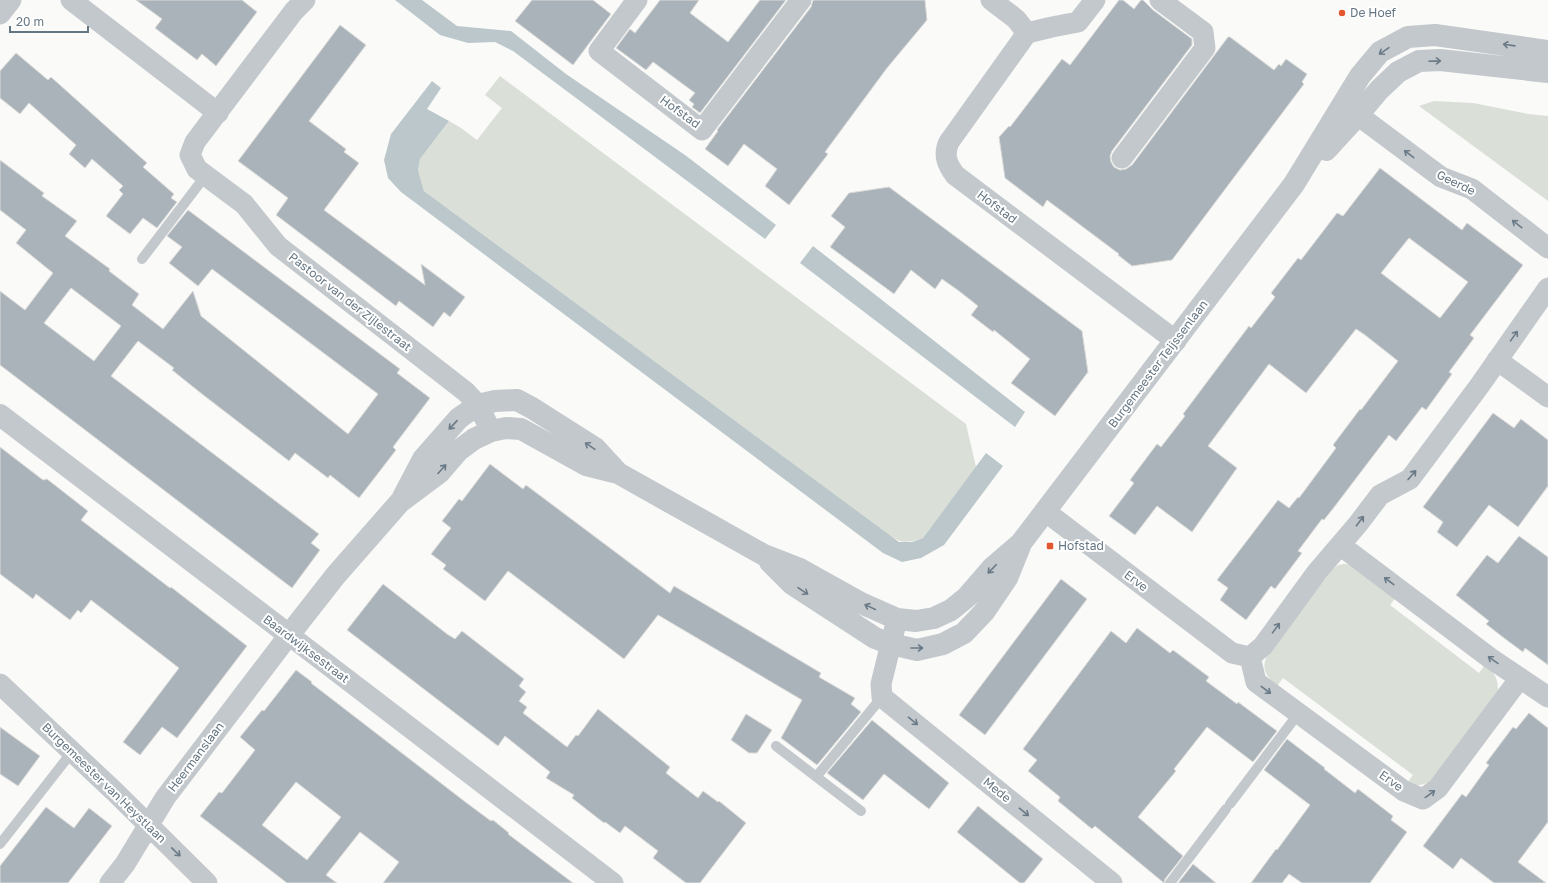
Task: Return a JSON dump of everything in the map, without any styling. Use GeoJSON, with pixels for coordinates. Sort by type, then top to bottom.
{"type":"FeatureCollection","features":[{"type":"Feature","properties":{"kind":"street"},"geometry":{"type":"LineString","coordinates":[[0,14],[11,0]]}},
{"type":"Feature","properties":{"kind":"street"},"geometry":{"type":"LineString","coordinates":[[71,0],[218,113]]}},
{"type":"Feature","properties":{"kind":"street","name":"Pastoor van der Zijlestraat"},"geometry":{"type":"LineString","coordinates":[[305,0],[294,11],[195,142],[190,155],[197,169],[244,204],[278,246],[466,392],[478,405],[491,431]]}},
{"type":"Feature","properties":{"kind":"street","name":"Hofstad"},"geometry":{"type":"LineString","coordinates":[[637,0],[599,51],[702,130],[801,0]]}},
{"type":"Feature","properties":{"kind":"street"},"geometry":{"type":"LineString","coordinates":[[991,0],[1016,19],[1027,33],[1052,26],[1078,22],[1095,0]]}},
{"type":"Feature","properties":{"kind":"street"},"geometry":{"type":"LineString","coordinates":[[1122,158],[1205,48],[1202,32],[1160,0]]}},
{"type":"Feature","properties":{"kind":"street","name":"Hofstad"},"geometry":{"type":"LineString","coordinates":[[1027,33],[949,142],[946,150],[946,159],[949,167],[955,175],[1176,341]]}},
{"type":"Feature","properties":{"kind":"street","name":"Burgemeester Teijssenlaan"},"geometry":{"type":"LineString","coordinates":[[1351,110],[1360,76],[1380,52],[1408,37],[1435,35],[1548,50]]}},
{"type":"Feature","properties":{"kind":"street","name":"Burgemeester Teijssenlaan"},"geometry":{"type":"LineString","coordinates":[[289,635],[336,575],[400,502],[439,473],[458,452],[474,439],[491,431],[506,428],[521,429],[586,465],[618,473],[764,555],[800,570],[861,603],[897,619],[916,621],[934,618],[951,610],[967,597],[993,567],[1022,543],[1351,110],[1380,90],[1398,72],[1419,61],[1440,60],[1548,72]]}},
{"type":"Feature","properties":{"kind":"street","name":"Geerde"},"geometry":{"type":"LineString","coordinates":[[1351,110],[1441,177],[1472,189],[1548,248]]}},
{"type":"Feature","properties":{"kind":"street"},"geometry":{"type":"LineString","coordinates":[[1250,657],[1263,646],[1317,572],[1380,495],[1410,479],[1548,288]]}},
{"type":"Feature","properties":{"kind":"street"},"geometry":{"type":"LineString","coordinates":[[1497,360],[1548,397]]}},
{"type":"Feature","properties":{"kind":"street","name":"Burgemeester Teijssenlaan"},"geometry":{"type":"LineString","coordinates":[[400,502],[423,459],[459,418],[478,405],[495,401],[517,400],[532,408],[595,448],[618,473]]}},
{"type":"Feature","properties":{"kind":"street","name":"Baardwijksestraat"},"geometry":{"type":"LineString","coordinates":[[0,415],[613,883]]}},
{"type":"Feature","properties":{"kind":"street","name":"Erve"},"geometry":{"type":"LineString","coordinates":[[1046,512],[1232,653],[1250,657],[1256,682],[1404,791],[1423,799],[1438,788],[1520,678]]}},
{"type":"Feature","properties":{"kind":"street","name":"Burgemeester Teijssenlaan"},"geometry":{"type":"LineString","coordinates":[[764,555],[792,584],[875,638],[891,644],[917,650],[943,644],[964,633],[984,612],[1007,578],[1022,543]]}},
{"type":"Feature","properties":{"kind":"street"},"geometry":{"type":"LineString","coordinates":[[1340,545],[1490,658],[1548,698]]}},
{"type":"Feature","properties":{"kind":"street"},"geometry":{"type":"LineString","coordinates":[[882,697],[881,684],[897,619]]}},
{"type":"Feature","properties":{"kind":"street","name":"Heermanslaan"},"geometry":{"type":"LineString","coordinates":[[110,883],[125,864],[165,798],[289,635]]}},
{"type":"Feature","properties":{"kind":"street","name":"Burgemeester van Heystlaan"},"geometry":{"type":"LineString","coordinates":[[0,684],[207,883]]}},
{"type":"Feature","properties":{"kind":"street","name":"Mede"},"geometry":{"type":"LineString","coordinates":[[882,697],[1112,883]]}},
{"type":"Feature","properties":{"kind":"lane"},"geometry":{"type":"LineString","coordinates":[[142,259],[206,175]]}},
{"type":"Feature","properties":{"kind":"lane"},"geometry":{"type":"LineString","coordinates":[[816,777],[882,697]]}},
{"type":"Feature","properties":{"kind":"lane"},"geometry":{"type":"LineString","coordinates":[[1170,883],[1298,714]]}},
{"type":"Feature","properties":{"kind":"lane"},"geometry":{"type":"LineString","coordinates":[[776,746],[861,811]]}},
{"type":"Feature","properties":{"kind":"lane"},"geometry":{"type":"LineString","coordinates":[[0,844],[72,752]]}},
{"type":"Feature","properties":{"kind":"shaded area"},"geometry":{"type":"Polygon","coordinates":[[[395,0],[422,0],[457,26],[511,31],[566,74],[685,155],[776,225],[765,239],[513,51],[495,42],[468,43],[440,35],[395,0]]]}},
{"type":"Feature","properties":{"kind":"shaded area"},"geometry":{"type":"Polygon","coordinates":[[[500,76],[966,424],[976,467],[923,538],[905,542],[889,535],[424,191],[418,170],[420,159],[449,121],[477,140],[502,108],[485,95],[500,76]]]}},
{"type":"Feature","properties":{"kind":"shaded area"},"geometry":{"type":"Polygon","coordinates":[[[432,81],[441,88],[427,109],[449,121],[420,159],[418,170],[424,191],[899,542],[912,542],[923,538],[986,453],[1003,466],[944,545],[921,558],[902,562],[883,553],[401,192],[388,178],[384,160],[391,134],[432,81]]]}},
{"type":"Feature","properties":{"kind":"shaded area"},"geometry":{"type":"Polygon","coordinates":[[[1434,101],[1473,103],[1528,114],[1548,116],[1548,201],[1419,106],[1434,101]]]}},
{"type":"Feature","properties":{"kind":"shaded area"},"geometry":{"type":"Polygon","coordinates":[[[813,246],[1025,412],[1015,427],[800,263],[813,246]]]}},
{"type":"Feature","properties":{"kind":"shaded area"},"geometry":{"type":"Polygon","coordinates":[[[1338,565],[1351,565],[1396,597],[1390,605],[1479,673],[1485,665],[1494,673],[1497,679],[1498,691],[1432,781],[1426,784],[1417,785],[1407,783],[1413,775],[1283,678],[1277,686],[1269,678],[1265,671],[1264,667],[1269,652],[1331,571],[1338,565]]]}},
{"type":"Feature","properties":{"kind":"building"},"geometry":{"type":"Polygon","coordinates":[[[136,0],[242,0],[257,12],[216,66],[202,54],[197,60],[155,28],[162,19],[136,0]]]}},
{"type":"Feature","properties":{"kind":"building"},"geometry":{"type":"Polygon","coordinates":[[[532,0],[593,0],[611,14],[573,65],[515,21],[532,0]]]}},
{"type":"Feature","properties":{"kind":"building"},"geometry":{"type":"Polygon","coordinates":[[[660,0],[699,0],[690,13],[728,42],[760,0],[786,0],[700,113],[692,107],[694,104],[689,100],[695,93],[653,62],[646,70],[616,48],[630,29],[635,33],[660,0]]]}},
{"type":"Feature","properties":{"kind":"building"},"geometry":{"type":"Polygon","coordinates":[[[813,0],[925,0],[927,20],[887,68],[825,152],[828,154],[789,205],[765,186],[777,169],[744,144],[728,166],[705,149],[718,131],[717,130],[811,7],[813,0]]]}},
{"type":"Feature","properties":{"kind":"building"},"geometry":{"type":"Polygon","coordinates":[[[1119,0],[1123,0],[1134,9],[1141,0],[1143,0],[1153,10],[1192,39],[1192,45],[1112,151],[1110,156],[1111,162],[1114,167],[1120,170],[1126,169],[1132,165],[1228,37],[1274,70],[1279,64],[1281,66],[1286,59],[1307,74],[1302,82],[1304,84],[1172,260],[1132,266],[1118,255],[1119,254],[1047,200],[1043,207],[1005,178],[999,137],[1009,126],[1010,127],[1062,59],[1070,65],[1119,0]]]}},
{"type":"Feature","properties":{"kind":"building"},"geometry":{"type":"Polygon","coordinates":[[[340,25],[366,45],[309,121],[346,149],[344,152],[359,163],[324,210],[425,285],[421,264],[465,297],[450,317],[444,312],[433,327],[399,301],[396,306],[276,215],[288,198],[238,161],[340,25]]]}},
{"type":"Feature","properties":{"kind":"building"},"geometry":{"type":"Polygon","coordinates":[[[16,53],[48,80],[51,77],[147,163],[143,167],[174,194],[171,198],[177,202],[157,228],[143,218],[130,234],[106,216],[123,194],[119,190],[123,186],[92,159],[85,168],[69,154],[76,145],[29,103],[20,114],[0,98],[0,71],[16,53]]]}},
{"type":"Feature","properties":{"kind":"building"},"geometry":{"type":"Polygon","coordinates":[[[0,160],[44,193],[42,196],[77,221],[65,236],[110,269],[109,271],[139,294],[132,305],[163,329],[193,291],[201,316],[348,434],[378,394],[212,269],[198,286],[169,263],[182,247],[167,236],[188,210],[400,369],[397,373],[430,398],[393,447],[396,450],[359,498],[330,475],[328,478],[295,453],[289,461],[202,394],[172,370],[174,368],[138,341],[111,376],[319,534],[311,543],[320,550],[292,588],[0,365],[0,291],[25,310],[53,273],[16,243],[26,230],[0,210],[0,160]],[[71,288],[44,323],[94,361],[121,326],[71,288]]]}},
{"type":"Feature","properties":{"kind":"building"},"geometry":{"type":"Polygon","coordinates":[[[1380,168],[1462,230],[1467,223],[1523,265],[1470,335],[1474,338],[1449,372],[1452,374],[1426,410],[1422,407],[1396,441],[1389,435],[1335,506],[1324,520],[1322,519],[1298,551],[1302,553],[1275,589],[1271,586],[1246,620],[1220,600],[1228,588],[1217,580],[1278,500],[1289,508],[1298,497],[1299,498],[1336,448],[1333,445],[1398,361],[1365,335],[1356,329],[1306,393],[1269,364],[1208,446],[1237,468],[1192,532],[1157,506],[1135,535],[1109,516],[1134,483],[1130,480],[1157,444],[1161,447],[1185,416],[1183,414],[1249,326],[1251,328],[1275,297],[1271,293],[1298,258],[1301,260],[1337,213],[1343,216],[1380,168]],[[1409,238],[1381,273],[1440,318],[1468,282],[1409,238]]]}},
{"type":"Feature","properties":{"kind":"building"},"geometry":{"type":"Polygon","coordinates":[[[889,187],[1082,331],[1088,372],[1055,416],[1011,383],[1030,359],[994,330],[993,332],[971,315],[978,306],[959,291],[942,279],[935,289],[911,270],[894,294],[830,247],[845,227],[831,216],[849,193],[889,187]]]}},
{"type":"Feature","properties":{"kind":"building"},"geometry":{"type":"Polygon","coordinates":[[[1493,413],[1514,428],[1521,419],[1548,440],[1548,486],[1518,527],[1489,505],[1457,547],[1437,532],[1443,522],[1423,507],[1493,413]]]}},
{"type":"Feature","properties":{"kind":"building"},"geometry":{"type":"Polygon","coordinates":[[[0,447],[43,480],[47,479],[88,511],[81,520],[247,646],[177,738],[162,727],[140,755],[123,742],[179,668],[91,600],[81,613],[78,610],[70,620],[36,594],[33,599],[0,574],[0,447]]]}},
{"type":"Feature","properties":{"kind":"building"},"geometry":{"type":"Polygon","coordinates":[[[490,464],[523,489],[526,485],[670,593],[674,586],[821,673],[819,677],[855,698],[851,704],[861,712],[817,765],[781,738],[802,700],[658,615],[624,659],[508,571],[485,601],[443,569],[446,565],[431,554],[451,528],[442,521],[459,499],[462,501],[490,464]]]}},
{"type":"Feature","properties":{"kind":"building"},"geometry":{"type":"Polygon","coordinates":[[[1519,536],[1548,557],[1548,665],[1525,648],[1523,652],[1504,638],[1486,624],[1489,621],[1456,595],[1487,555],[1498,563],[1519,536]]]}},
{"type":"Feature","properties":{"kind":"building"},"geometry":{"type":"Polygon","coordinates":[[[1061,579],[1087,599],[985,735],[959,715],[1061,579]]]}},
{"type":"Feature","properties":{"kind":"building"},"geometry":{"type":"Polygon","coordinates":[[[383,584],[447,634],[455,639],[462,631],[524,679],[519,686],[526,692],[519,701],[527,707],[523,713],[567,747],[576,735],[578,736],[598,709],[670,767],[666,773],[698,798],[703,791],[718,802],[719,801],[746,823],[700,883],[686,883],[653,858],[658,851],[625,826],[620,833],[605,822],[604,823],[572,798],[574,795],[546,778],[550,772],[505,736],[498,746],[347,630],[383,584]]]}},
{"type":"Feature","properties":{"kind":"building"},"geometry":{"type":"Polygon","coordinates":[[[1137,628],[1170,653],[1173,650],[1209,677],[1206,681],[1237,704],[1238,702],[1277,731],[1253,762],[1207,727],[1174,769],[1176,771],[1138,817],[1183,856],[1165,879],[1164,883],[1095,826],[1092,829],[1058,801],[1060,797],[1028,771],[1037,760],[1023,749],[1111,631],[1126,643],[1137,628]]]}},
{"type":"Feature","properties":{"kind":"building"},"geometry":{"type":"Polygon","coordinates":[[[296,670],[468,804],[491,821],[493,820],[509,833],[508,834],[573,883],[383,883],[399,862],[360,832],[326,875],[337,883],[287,883],[200,816],[219,792],[222,793],[255,750],[240,737],[262,710],[264,711],[296,670]],[[296,782],[262,825],[307,860],[341,817],[296,782]]]}},
{"type":"Feature","properties":{"kind":"building"},"geometry":{"type":"Polygon","coordinates":[[[1529,713],[1548,728],[1548,822],[1518,862],[1546,883],[1494,883],[1461,858],[1453,869],[1423,846],[1462,794],[1466,797],[1489,765],[1486,763],[1513,727],[1516,729],[1529,713]]]}},
{"type":"Feature","properties":{"kind":"building"},"geometry":{"type":"Polygon","coordinates":[[[746,714],[772,730],[757,753],[749,753],[731,740],[746,714]]]}},
{"type":"Feature","properties":{"kind":"building"},"geometry":{"type":"Polygon","coordinates":[[[872,720],[949,783],[929,809],[884,774],[863,800],[827,773],[872,720]]]}},
{"type":"Feature","properties":{"kind":"building"},"geometry":{"type":"Polygon","coordinates":[[[0,727],[40,756],[18,786],[0,774],[0,727]]]}},
{"type":"Feature","properties":{"kind":"building"},"geometry":{"type":"Polygon","coordinates":[[[1287,739],[1355,793],[1358,789],[1393,816],[1391,820],[1407,832],[1370,883],[1302,883],[1289,874],[1282,883],[1251,883],[1310,805],[1264,770],[1287,739]]]}},
{"type":"Feature","properties":{"kind":"building"},"geometry":{"type":"Polygon","coordinates":[[[978,806],[1043,859],[1024,883],[1020,883],[957,832],[978,806]]]}},
{"type":"Feature","properties":{"kind":"building"},"geometry":{"type":"Polygon","coordinates":[[[46,807],[74,828],[89,808],[112,826],[68,883],[0,883],[0,866],[46,807]]]}},
{"type":"Feature","properties":{"kind":"building"},"geometry":{"type":"Polygon","coordinates":[[[1193,864],[1216,883],[1178,883],[1193,864]]]}},
{"type":"Feature","properties":{"kind":"place","name":"De Hoef"},"geometry":{"type":"Point","coordinates":[1342,13]}},
{"type":"Feature","properties":{"kind":"place","name":"Hofstad"},"geometry":{"type":"Point","coordinates":[1050,546]}}]}
